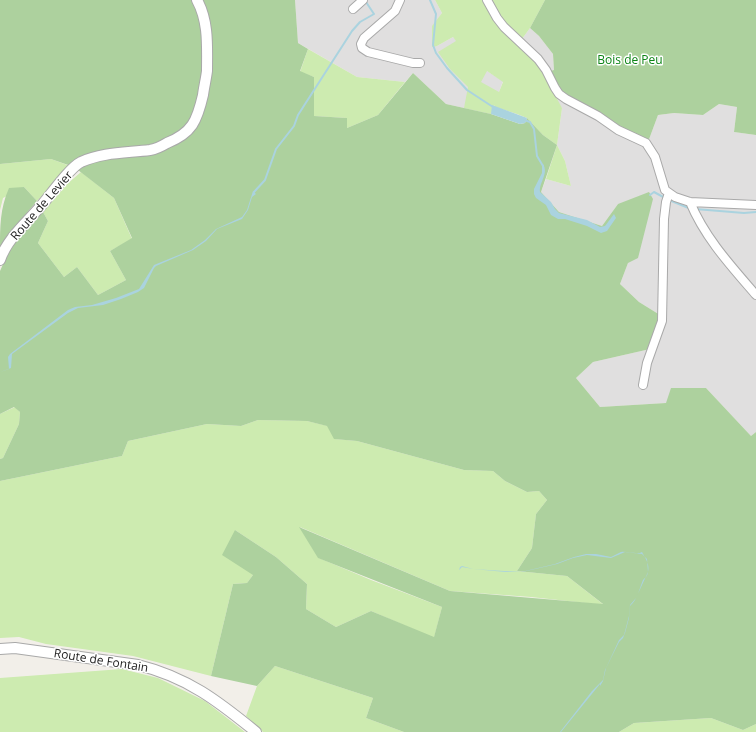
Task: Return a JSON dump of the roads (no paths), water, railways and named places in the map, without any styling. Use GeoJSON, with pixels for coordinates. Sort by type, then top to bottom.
{"type":"FeatureCollection","features":[{"type":"Feature","properties":{"kind":"street","name":"Route de Levier"},"geometry":{"type":"LineString","coordinates":[[0,260],[3,252],[18,232],[79,163],[101,156],[152,150],[175,140],[189,131],[199,114],[206,77],[207,42],[203,11],[197,0]]}},
{"type":"Feature","properties":{"kind":"street"},"geometry":{"type":"LineString","coordinates":[[353,9],[363,0]]}},
{"type":"Feature","properties":{"kind":"street"},"geometry":{"type":"LineString","coordinates":[[400,0],[395,11],[364,38],[361,44],[362,48],[368,52],[413,63],[420,63]]}},
{"type":"Feature","properties":{"kind":"street"},"geometry":{"type":"LineString","coordinates":[[487,0],[504,27],[538,59],[546,70],[559,94],[598,116],[618,130],[646,143],[655,157],[668,197],[664,219],[662,321],[648,363],[643,385]]}},
{"type":"Feature","properties":{"kind":"street"},"geometry":{"type":"LineString","coordinates":[[668,197],[675,197],[692,207],[719,251],[756,295]]}},
{"type":"Feature","properties":{"kind":"street"},"geometry":{"type":"LineString","coordinates":[[692,207],[756,205]]}},
{"type":"Feature","properties":{"kind":"street","name":"Route de Fontain"},"geometry":{"type":"LineString","coordinates":[[0,649],[15,648],[138,665],[156,669],[178,678],[219,702],[256,732]]}},
{"type":"Feature","properties":{"kind":"water"},"geometry":{"type":"Polygon","coordinates":[[[492,105],[527,118],[525,123],[520,124],[491,114],[492,105]]]}},
{"type":"Feature","properties":{"kind":"water"},"geometry":{"type":"Polygon","coordinates":[[[543,164],[545,171],[540,192],[551,202],[555,209],[559,213],[587,220],[600,227],[605,226],[614,214],[616,218],[607,231],[601,233],[587,226],[565,219],[558,219],[551,215],[546,205],[536,198],[534,194],[534,189],[542,173],[543,164]]]}},
{"type":"Feature","properties":{"kind":"water"},"geometry":{"type":"Polygon","coordinates":[[[253,191],[256,194],[252,197],[248,210],[242,219],[217,229],[206,241],[193,250],[156,266],[144,288],[138,292],[103,305],[78,308],[68,313],[12,354],[11,368],[9,369],[8,357],[10,354],[68,310],[75,307],[92,305],[116,298],[139,289],[154,265],[191,250],[205,240],[216,229],[242,217],[247,210],[253,191]]]}},
{"type":"Feature","properties":{"kind":"water"},"geometry":{"type":"Polygon","coordinates":[[[621,552],[625,552],[611,558],[587,555],[557,564],[521,572],[555,564],[574,557],[586,554],[611,557],[621,552]]]}},
{"type":"Feature","properties":{"kind":"water"},"geometry":{"type":"Polygon","coordinates":[[[625,552],[642,552],[644,556],[642,554],[625,552]]]}},
{"type":"Feature","properties":{"kind":"water"},"geometry":{"type":"Polygon","coordinates":[[[473,569],[504,571],[521,572],[506,572],[473,569]]]}},
{"type":"Feature","properties":{"kind":"water"},"geometry":{"type":"Polygon","coordinates":[[[646,577],[638,593],[643,580],[646,577]]]}},
{"type":"Feature","properties":{"kind":"water"},"geometry":{"type":"Polygon","coordinates":[[[638,593],[637,597],[630,606],[629,618],[625,633],[623,638],[619,642],[606,668],[603,681],[560,732],[592,691],[603,680],[605,670],[619,640],[624,635],[630,605],[638,593]]]}},
{"type":"Feature","properties":{"kind":"waterway"},"geometry":{"type":"LineString","coordinates":[[430,0],[436,14],[433,45],[436,53],[447,68],[467,90],[493,107]]}},
{"type":"Feature","properties":{"kind":"waterway"},"geometry":{"type":"LineString","coordinates":[[254,192],[265,180],[276,149],[294,126],[298,115],[352,31],[360,22],[374,14],[366,2]]}},
{"type":"Feature","properties":{"kind":"waterway"},"geometry":{"type":"LineString","coordinates":[[524,120],[530,122],[534,129],[537,156],[543,166]]}},
{"type":"Feature","properties":{"kind":"waterway"},"geometry":{"type":"LineString","coordinates":[[650,195],[654,192],[665,198]]}},
{"type":"Feature","properties":{"kind":"waterway"},"geometry":{"type":"LineString","coordinates":[[669,200],[691,209]]}},
{"type":"Feature","properties":{"kind":"waterway"},"geometry":{"type":"LineString","coordinates":[[695,209],[744,213],[756,212]]}},
{"type":"Feature","properties":{"kind":"park label","name":"Bois de Peu"},"geometry":{"type":"Point","coordinates":[630,61]}}]}
